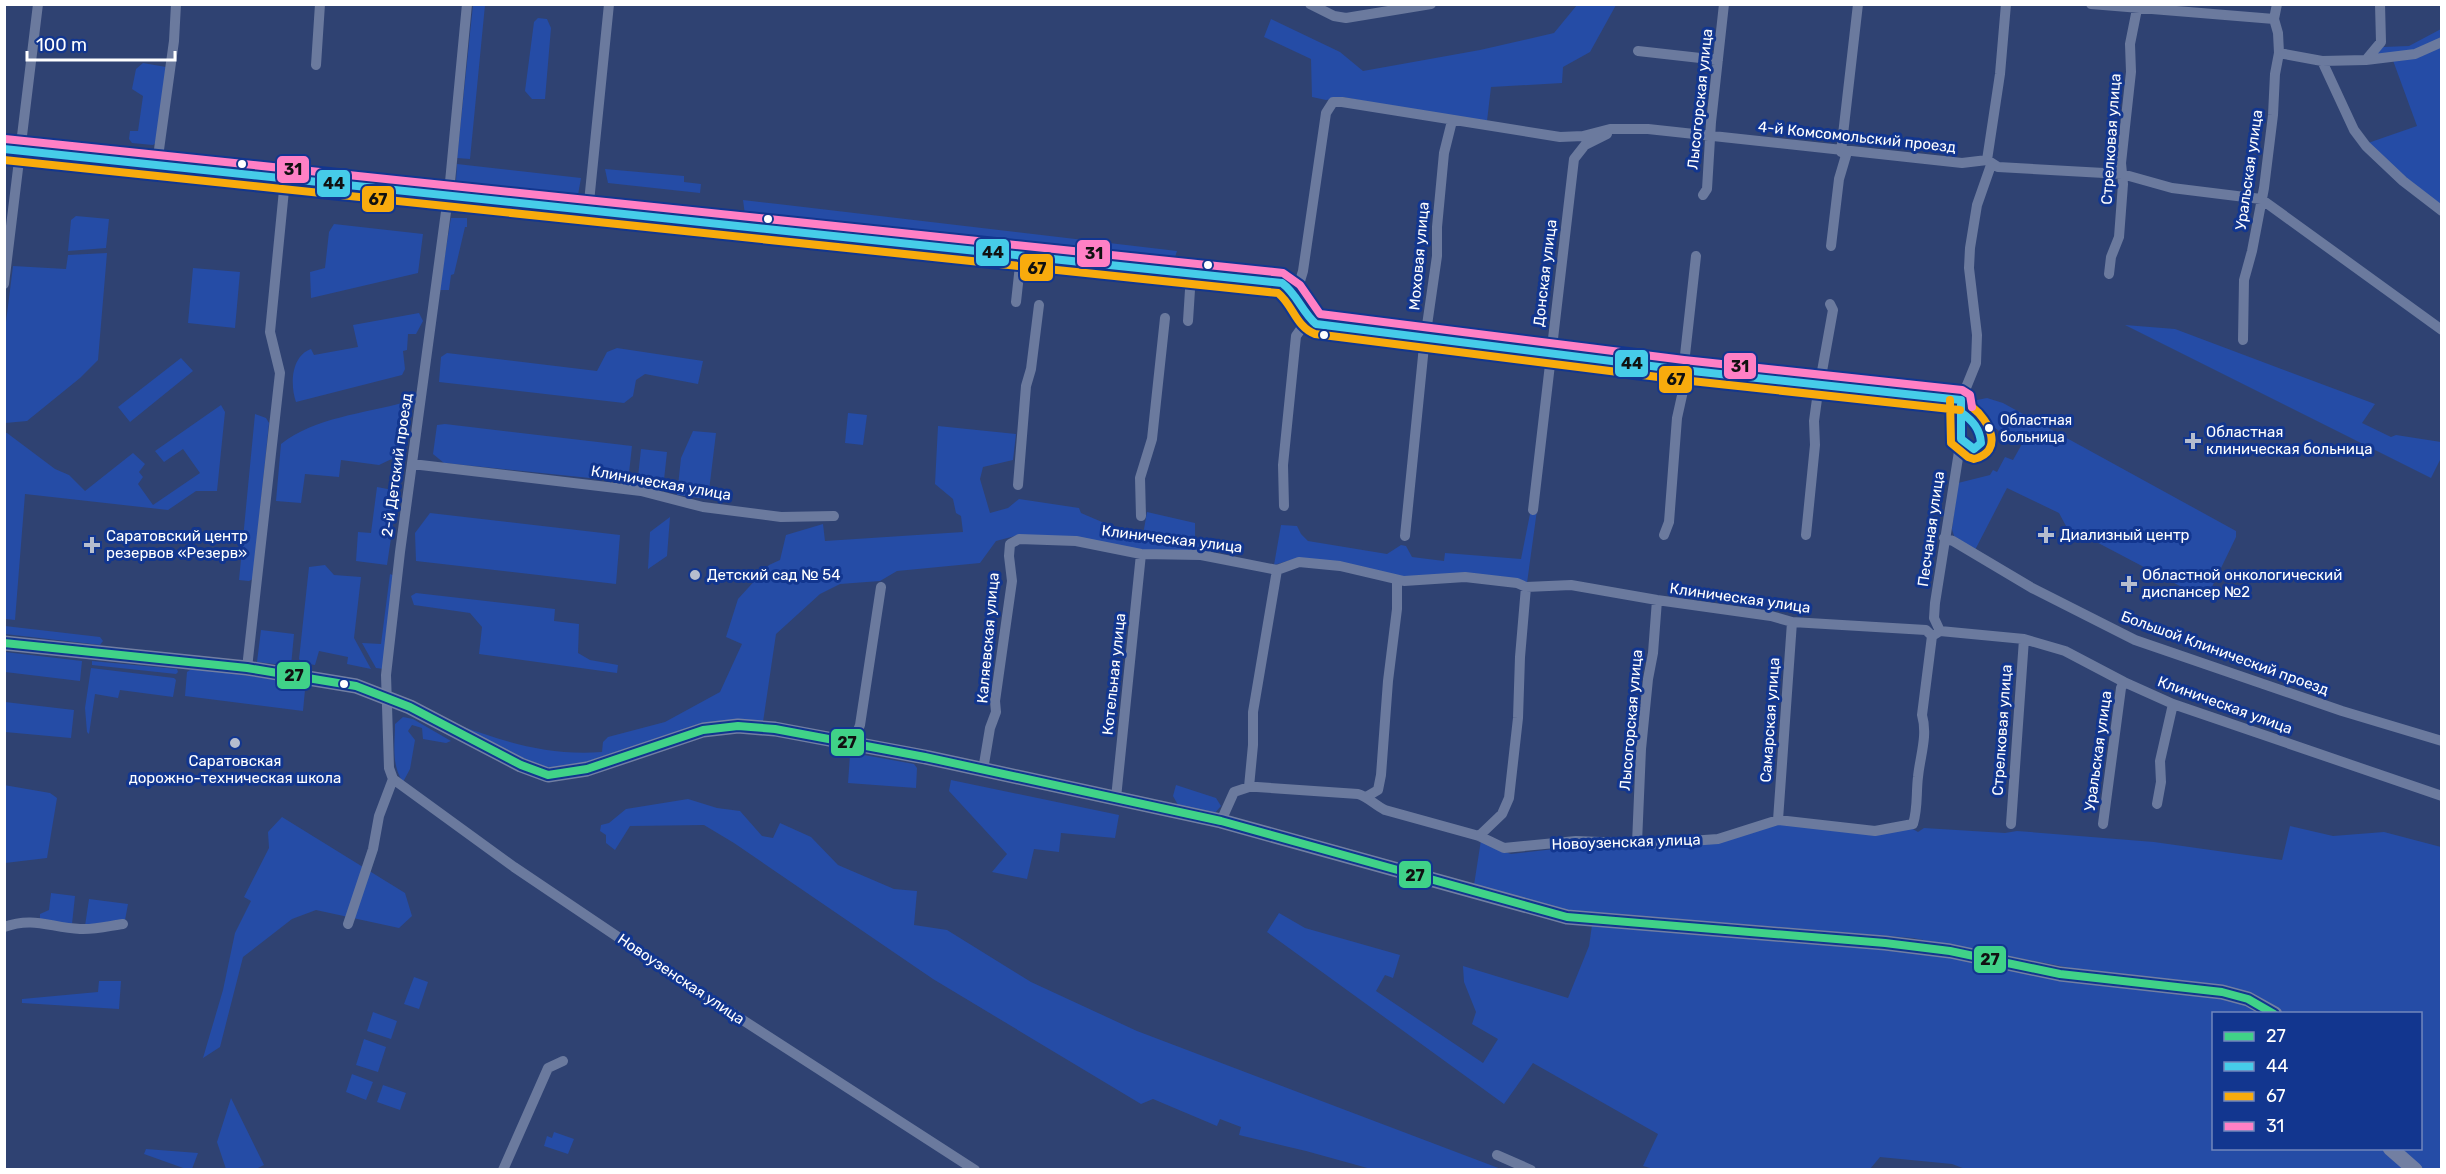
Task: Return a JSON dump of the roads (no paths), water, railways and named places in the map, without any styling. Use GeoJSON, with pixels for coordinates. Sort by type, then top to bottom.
{"type":"FeatureCollection","features":[{"type":"Feature","properties":{"kind":"main road"},"geometry":{"type":"LineString","coordinates":[[4,643],[247,668],[334,681],[387,696],[521,765],[548,775],[587,769],[703,730],[738,726],[775,729],[853,743],[1221,821],[1567,917],[1885,943],[1950,951],[2060,974],[2222,992],[2248,999],[2271,1012]]}},
{"type":"Feature","properties":{"kind":"main road"},"geometry":{"type":"LineString","coordinates":[[2391,1150],[2415,1170]]}},
{"type":"Feature","properties":{"kind":"street"},"geometry":{"type":"LineString","coordinates":[[4,284],[38,4]]}},
{"type":"Feature","properties":{"kind":"street"},"geometry":{"type":"LineString","coordinates":[[157,164],[174,41],[176,4]]}},
{"type":"Feature","properties":{"kind":"street"},"geometry":{"type":"LineString","coordinates":[[316,65],[320,4]]}},
{"type":"Feature","properties":{"kind":"street","name":"2-й Детский проезд"},"geometry":{"type":"LineString","coordinates":[[348,924],[373,849],[379,816],[393,779],[389,768],[386,675],[448,196],[467,4]]}},
{"type":"Feature","properties":{"kind":"street"},"geometry":{"type":"LineString","coordinates":[[588,212],[609,4]]}},
{"type":"Feature","properties":{"kind":"street"},"geometry":{"type":"LineString","coordinates":[[1310,4],[1334,16],[1346,18],[1431,4]]}},
{"type":"Feature","properties":{"kind":"street","name":"Лысогорская улица"},"geometry":{"type":"LineString","coordinates":[[1703,195],[1707,189],[1710,136],[1724,4]]}},
{"type":"Feature","properties":{"kind":"street"},"geometry":{"type":"LineString","coordinates":[[1831,246],[1844,152],[1858,4]]}},
{"type":"Feature","properties":{"kind":"street","name":"Песчаная улица"},"geometry":{"type":"LineString","coordinates":[[1933,632],[1944,538],[1962,426],[1961,400],[1976,363],[1977,335],[1969,268],[1970,248],[1977,205],[1989,162],[2006,4]]}},
{"type":"Feature","properties":{"kind":"street"},"geometry":{"type":"LineString","coordinates":[[2091,4],[2274,19]]}},
{"type":"Feature","properties":{"kind":"street","name":"Уральская улица"},"geometry":{"type":"LineString","coordinates":[[2243,340],[2244,280],[2252,251],[2261,199],[2279,53],[2278,33],[2274,19],[2277,4]]}},
{"type":"Feature","properties":{"kind":"street"},"geometry":{"type":"LineString","coordinates":[[2366,60],[2381,42],[2380,4]]}},
{"type":"Feature","properties":{"kind":"street","name":"Стрелковая улица"},"geometry":{"type":"LineString","coordinates":[[2109,274],[2110,257],[2119,237],[2125,120],[2131,72],[2130,44],[2137,7]]}},
{"type":"Feature","properties":{"kind":"street"},"geometry":{"type":"LineString","coordinates":[[2279,53],[2322,61],[2366,60],[2415,54],[2442,42]]}},
{"type":"Feature","properties":{"kind":"street"},"geometry":{"type":"LineString","coordinates":[[1638,51],[1718,60]]}},
{"type":"Feature","properties":{"kind":"street"},"geometry":{"type":"LineString","coordinates":[[2322,61],[2354,130],[2366,146],[2403,181],[2442,211]]}},
{"type":"Feature","properties":{"kind":"street","name":"4-й Комсомольский проезд"},"geometry":{"type":"LineString","coordinates":[[1292,288],[1300,281],[1303,271],[1326,113],[1333,102],[1342,102],[1560,137],[1583,136],[1610,129],[1648,129],[1844,152],[1962,163],[1989,162],[1998,167],[2122,174],[2172,188],[2261,199],[2442,330]]}},
{"type":"Feature","properties":{"kind":"street","name":"Моховая улица"},"geometry":{"type":"LineString","coordinates":[[1405,537],[1425,339],[1437,256],[1437,227],[1444,153],[1452,121]]}},
{"type":"Feature","properties":{"kind":"street","name":"Донская улица"},"geometry":{"type":"LineString","coordinates":[[1533,510],[1574,159],[1585,145],[1608,134],[1610,129]]}},
{"type":"Feature","properties":{"kind":"street"},"geometry":{"type":"LineString","coordinates":[[4,149],[1282,283],[1292,288],[1308,319],[1316,324],[1683,370],[1961,400]]}},
{"type":"Feature","properties":{"kind":"street"},"geometry":{"type":"LineString","coordinates":[[247,668],[280,374],[270,332],[284,190],[280,177]]}},
{"type":"Feature","properties":{"kind":"street"},"geometry":{"type":"LineString","coordinates":[[1016,302],[1022,256]]}},
{"type":"Feature","properties":{"kind":"street"},"geometry":{"type":"LineString","coordinates":[[1664,535],[1669,522],[1677,418],[1683,391],[1683,370],[1696,256]]}},
{"type":"Feature","properties":{"kind":"street"},"geometry":{"type":"LineString","coordinates":[[1188,321],[1191,274]]}},
{"type":"Feature","properties":{"kind":"street"},"geometry":{"type":"LineString","coordinates":[[1018,485],[1026,386],[1031,369],[1038,304]]}},
{"type":"Feature","properties":{"kind":"street"},"geometry":{"type":"LineString","coordinates":[[1806,535],[1815,446],[1814,422],[1833,310],[1830,304]]}},
{"type":"Feature","properties":{"kind":"street"},"geometry":{"type":"LineString","coordinates":[[1141,516],[1140,478],[1152,439],[1165,318]]}},
{"type":"Feature","properties":{"kind":"street"},"geometry":{"type":"LineString","coordinates":[[1284,506],[1283,465],[1296,336],[1308,319]]}},
{"type":"Feature","properties":{"kind":"street","name":"Клиническая улица"},"geometry":{"type":"LineString","coordinates":[[412,464],[641,491],[703,507],[770,516],[834,516]]}},
{"type":"Feature","properties":{"kind":"street","name":"Клиническая улица"},"geometry":{"type":"LineString","coordinates":[[1010,544],[1019,538],[1076,542],[1141,554],[1201,555],[1277,570],[1299,562],[1340,566],[1397,580],[1465,577],[1517,583],[1526,587],[1570,585],[1771,616],[1792,622],[2024,639],[2066,651],[2124,682],[2173,704],[2442,796]]}},
{"type":"Feature","properties":{"kind":"street","name":"Большой Клинический проезд"},"geometry":{"type":"LineString","coordinates":[[1944,538],[1953,541],[2032,588],[2135,640],[2342,711],[2442,741]]}},
{"type":"Feature","properties":{"kind":"street","name":"Каляевская улица"},"geometry":{"type":"LineString","coordinates":[[983,770],[990,728],[996,712],[995,701],[1012,581],[1010,544]]}},
{"type":"Feature","properties":{"kind":"street","name":"Котельная улица"},"geometry":{"type":"LineString","coordinates":[[1116,798],[1141,554]]}},
{"type":"Feature","properties":{"kind":"street"},"geometry":{"type":"LineString","coordinates":[[1221,821],[1234,792],[1249,787],[1253,712],[1277,570]]}},
{"type":"Feature","properties":{"kind":"street"},"geometry":{"type":"LineString","coordinates":[[1366,797],[1378,790],[1381,775],[1397,609],[1397,580]]}},
{"type":"Feature","properties":{"kind":"street"},"geometry":{"type":"LineString","coordinates":[[853,743],[861,725],[881,587]]}},
{"type":"Feature","properties":{"kind":"street"},"geometry":{"type":"LineString","coordinates":[[1479,836],[1502,814],[1509,798],[1518,717],[1526,587]]}},
{"type":"Feature","properties":{"kind":"street","name":"Лысогорская улица"},"geometry":{"type":"LineString","coordinates":[[1637,843],[1641,749],[1657,600]]}},
{"type":"Feature","properties":{"kind":"street","name":"Самарская улица"},"geometry":{"type":"LineString","coordinates":[[1778,820],[1792,622]]}},
{"type":"Feature","properties":{"kind":"street","name":"Новоузенская улица"},"geometry":{"type":"LineString","coordinates":[[1249,787],[1358,794],[1385,810],[1479,836],[1504,848],[1576,841],[1637,843],[1718,839],[1778,820],[1875,831],[1913,824],[1917,810],[1917,783],[1925,725],[1923,716],[1933,632]]}},
{"type":"Feature","properties":{"kind":"street","name":"Стрелковая улица"},"geometry":{"type":"LineString","coordinates":[[2011,824],[2024,639]]}},
{"type":"Feature","properties":{"kind":"street","name":"Уральская улица"},"geometry":{"type":"LineString","coordinates":[[2103,824],[2121,688],[2124,682]]}},
{"type":"Feature","properties":{"kind":"street"},"geometry":{"type":"LineString","coordinates":[[2157,804],[2161,782],[2160,761],[2173,704]]}},
{"type":"Feature","properties":{"kind":"street","name":"Новоузенская улица"},"geometry":{"type":"LineString","coordinates":[[393,779],[523,874],[704,995],[975,1170]]}},
{"type":"Feature","properties":{"kind":"street"},"geometry":{"type":"LineString","coordinates":[[4,927],[20,921],[36,921],[79,929],[123,924]]}},
{"type":"Feature","properties":{"kind":"street"},"geometry":{"type":"LineString","coordinates":[[503,1170],[548,1068],[563,1061]]}},
{"type":"Feature","properties":{"kind":"street"},"geometry":{"type":"LineString","coordinates":[[1497,1155],[1531,1170]]}},
{"type":"Feature","properties":{"kind":"place","name":"Областная больница"},"geometry":{"type":"Point","coordinates":[1989,428]}},
{"type":"Feature","properties":{"kind":"place","name":"Областная клиническая больница"},"geometry":{"type":"Point","coordinates":[2193,441]}},
{"type":"Feature","properties":{"kind":"place","name":"Диализный центр"},"geometry":{"type":"Point","coordinates":[2046,535]}},
{"type":"Feature","properties":{"kind":"place","name":"Саратовский центр резервов «Резерв»"},"geometry":{"type":"Point","coordinates":[92,545]}},
{"type":"Feature","properties":{"kind":"place","name":"Детский сад № 54"},"geometry":{"type":"Point","coordinates":[695,575]}},
{"type":"Feature","properties":{"kind":"place","name":"Областной онкологический диспансер №2"},"geometry":{"type":"Point","coordinates":[2129,584]}},
{"type":"Feature","properties":{"kind":"place","name":"Саратовская дорожно-техническая школа"},"geometry":{"type":"Point","coordinates":[235,743]}}]}
